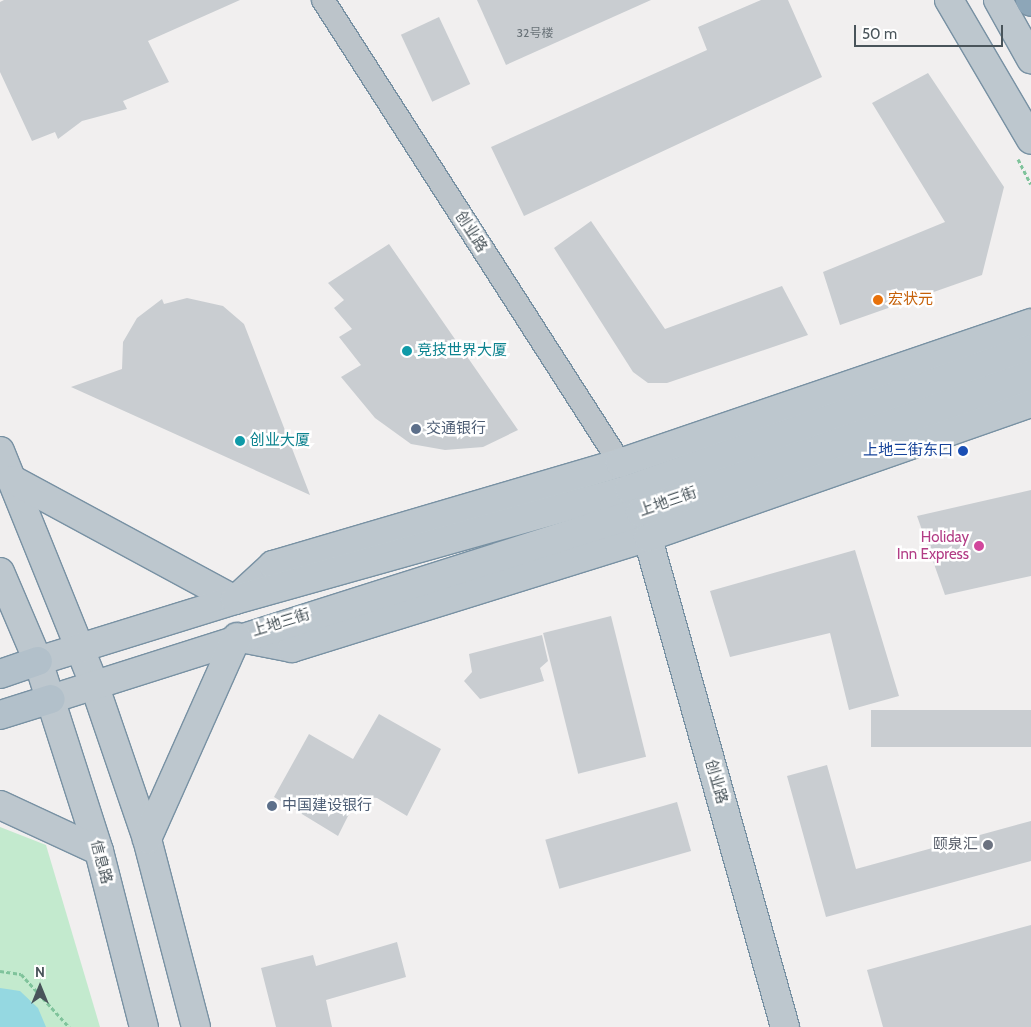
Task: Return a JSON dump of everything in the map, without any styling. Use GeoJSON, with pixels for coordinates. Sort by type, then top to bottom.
{"type":"FeatureCollection","features":[{"type":"Feature","properties":{"kind":"main road"},"geometry":{"type":"LineString","coordinates":[[949,0],[1031,140]]}},
{"type":"Feature","properties":{"kind":"main road"},"geometry":{"type":"LineString","coordinates":[[998,0],[1031,58]]}},
{"type":"Feature","properties":{"kind":"main road","name":"上地三街"},"geometry":{"type":"LineString","coordinates":[[235,600],[273,565],[620,463],[1031,323]]}},
{"type":"Feature","properties":{"kind":"main road","name":"上地三街"},"geometry":{"type":"LineString","coordinates":[[237,637],[292,648],[639,513],[1031,349]]}},
{"type":"Feature","properties":{"kind":"main road","name":"上地三街"},"geometry":{"type":"LineString","coordinates":[[639,513],[1031,376]]}},
{"type":"Feature","properties":{"kind":"main road","name":"上地三街"},"geometry":{"type":"LineString","coordinates":[[38,661],[81,646],[235,600],[639,513],[1031,403]]}},
{"type":"Feature","properties":{"kind":"main road"},"geometry":{"type":"LineString","coordinates":[[0,451],[81,646],[147,839],[196,1027]]}},
{"type":"Feature","properties":{"kind":"main road","name":"创业路"},"geometry":{"type":"LineString","coordinates":[[620,463],[639,513],[785,1027]]}},
{"type":"Feature","properties":{"kind":"main road"},"geometry":{"type":"LineString","coordinates":[[12,480],[235,600]]}},
{"type":"Feature","properties":{"kind":"main road","name":"信息路"},"geometry":{"type":"LineString","coordinates":[[0,572],[38,661],[51,699],[99,851],[144,1027]]}},
{"type":"Feature","properties":{"kind":"main road"},"geometry":{"type":"LineString","coordinates":[[0,715],[237,637]]}},
{"type":"Feature","properties":{"kind":"main road"},"geometry":{"type":"LineString","coordinates":[[147,839],[237,637]]}},
{"type":"Feature","properties":{"kind":"main road"},"geometry":{"type":"LineString","coordinates":[[0,674],[38,661]]}},
{"type":"Feature","properties":{"kind":"main road"},"geometry":{"type":"LineString","coordinates":[[0,805],[99,851]]}},
{"type":"Feature","properties":{"kind":"street","name":"创业路"},"geometry":{"type":"LineString","coordinates":[[322,0],[620,463]]}},
{"type":"Feature","properties":{"kind":"path"},"geometry":{"type":"LineString","coordinates":[[0,970],[21,974],[69,1027]]}},
{"type":"Feature","properties":{"kind":"green space"},"geometry":{"type":"Polygon","coordinates":[[[0,827],[46,845],[100,1027],[0,1027],[0,827]]]}},
{"type":"Feature","properties":{"kind":"water"},"geometry":{"type":"Polygon","coordinates":[[[0,988],[20,991],[38,1008],[46,1027],[0,1027],[0,988]]]}},
{"type":"Feature","properties":{"kind":"building"},"geometry":{"type":"Polygon","coordinates":[[[4,0],[240,0],[148,41],[169,82],[123,101],[127,109],[82,121],[58,139],[55,132],[32,141],[0,72],[0,2],[4,0]]]}},
{"type":"Feature","properties":{"kind":"building"},"geometry":{"type":"Polygon","coordinates":[[[477,0],[651,0],[506,65],[477,0]]]}},
{"type":"Feature","properties":{"kind":"building"},"geometry":{"type":"Polygon","coordinates":[[[761,0],[788,0],[822,77],[524,216],[491,147],[707,50],[698,27],[761,0]]]}},
{"type":"Feature","properties":{"kind":"building"},"geometry":{"type":"Polygon","coordinates":[[[439,17],[470,84],[432,102],[401,35],[439,17]]]}},
{"type":"Feature","properties":{"kind":"building"},"geometry":{"type":"Polygon","coordinates":[[[928,73],[1004,187],[982,275],[840,325],[823,272],[945,222],[872,103],[928,73]]]}},
{"type":"Feature","properties":{"kind":"building"},"geometry":{"type":"Polygon","coordinates":[[[591,221],[665,329],[782,286],[808,335],[667,383],[648,383],[633,372],[554,248],[591,221]]]}},
{"type":"Feature","properties":{"kind":"building","name":"竞技世界大厦"},"geometry":{"type":"Polygon","coordinates":[[[389,244],[518,430],[483,447],[445,450],[411,444],[375,418],[341,377],[361,365],[339,337],[352,329],[334,308],[344,300],[328,283],[389,244]]]}},
{"type":"Feature","properties":{"kind":"building","name":"创业大厦"},"geometry":{"type":"Polygon","coordinates":[[[187,298],[223,306],[244,324],[310,495],[71,387],[122,369],[123,342],[137,318],[162,299],[164,304],[187,298]]]}},
{"type":"Feature","properties":{"kind":"building","name":"Holiday Inn Express"},"geometry":{"type":"Polygon","coordinates":[[[1031,490],[1031,576],[945,595],[917,516],[1031,490]]]}},
{"type":"Feature","properties":{"kind":"building"},"geometry":{"type":"Polygon","coordinates":[[[855,550],[899,696],[849,710],[830,633],[730,657],[710,591],[855,550]]]}},
{"type":"Feature","properties":{"kind":"building"},"geometry":{"type":"Polygon","coordinates":[[[611,616],[646,757],[578,774],[543,633],[611,616]]]}},
{"type":"Feature","properties":{"kind":"building"},"geometry":{"type":"Polygon","coordinates":[[[542,635],[548,661],[540,668],[544,681],[480,699],[464,681],[472,672],[469,654],[542,635]]]}},
{"type":"Feature","properties":{"kind":"building"},"geometry":{"type":"Polygon","coordinates":[[[871,710],[1031,710],[1031,747],[871,747],[871,710]]]}},
{"type":"Feature","properties":{"kind":"building"},"geometry":{"type":"Polygon","coordinates":[[[379,714],[441,749],[407,816],[377,798],[358,796],[338,836],[274,797],[309,734],[353,759],[379,714]]]}},
{"type":"Feature","properties":{"kind":"building"},"geometry":{"type":"Polygon","coordinates":[[[827,765],[856,869],[1031,821],[1031,861],[826,917],[787,776],[827,765]]]}},
{"type":"Feature","properties":{"kind":"building"},"geometry":{"type":"Polygon","coordinates":[[[677,802],[691,851],[559,889],[545,840],[677,802]]]}},
{"type":"Feature","properties":{"kind":"building"},"geometry":{"type":"Polygon","coordinates":[[[1031,925],[1031,1027],[883,1027],[867,970],[1031,925]]]}},
{"type":"Feature","properties":{"kind":"building"},"geometry":{"type":"Polygon","coordinates":[[[397,942],[406,977],[326,1000],[332,1027],[276,1027],[261,968],[313,955],[316,966],[397,942]]]}},
{"type":"Feature","properties":{"kind":"place","name":"宏状元"},"geometry":{"type":"Point","coordinates":[878,300]}},
{"type":"Feature","properties":{"kind":"place","name":"竞技世界大厦"},"geometry":{"type":"Point","coordinates":[407,351]}},
{"type":"Feature","properties":{"kind":"place","name":"交通银行"},"geometry":{"type":"Point","coordinates":[416,429]}},
{"type":"Feature","properties":{"kind":"place","name":"创业大厦"},"geometry":{"type":"Point","coordinates":[240,441]}},
{"type":"Feature","properties":{"kind":"place","name":"上地三街东口"},"geometry":{"type":"Point","coordinates":[963,451]}},
{"type":"Feature","properties":{"kind":"place","name":"Holiday Inn Express"},"geometry":{"type":"Point","coordinates":[979,546]}},
{"type":"Feature","properties":{"kind":"place","name":"中国建设银行"},"geometry":{"type":"Point","coordinates":[272,806]}},
{"type":"Feature","properties":{"kind":"place","name":"颐泉汇"},"geometry":{"type":"Point","coordinates":[988,845]}}]}
